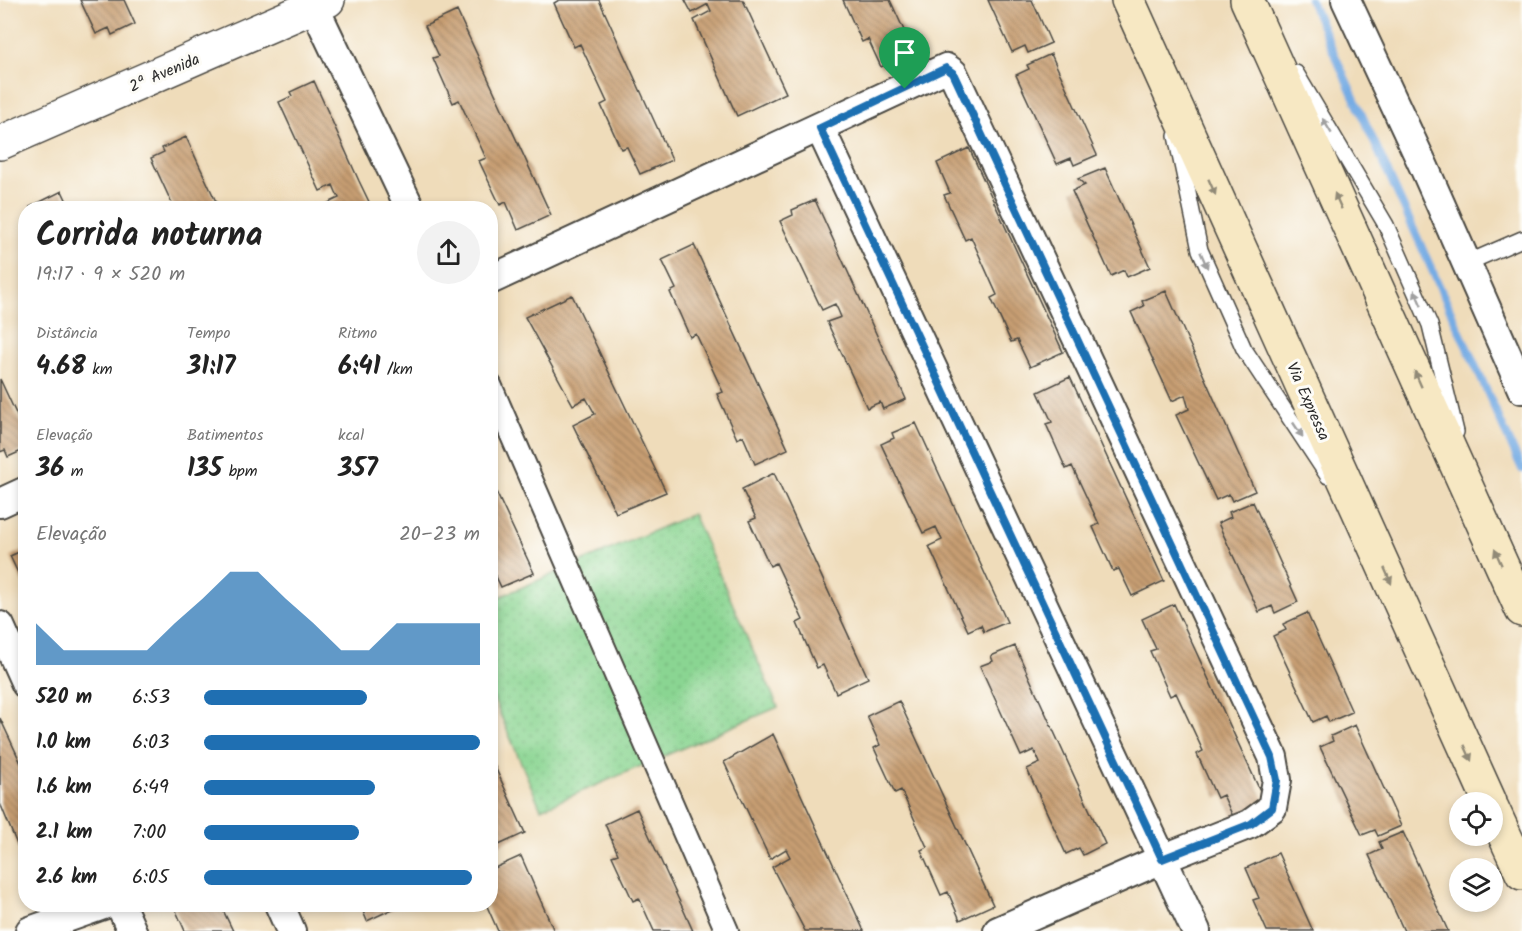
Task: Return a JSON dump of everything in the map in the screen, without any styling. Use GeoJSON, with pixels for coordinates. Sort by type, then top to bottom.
{"type":"FeatureCollection","features":[{"type":"Feature","properties":{"kind":"main road","name":"Via Expressa"},"geometry":{"type":"LineString","coordinates":[[1128,0],[1485,792]]}},
{"type":"Feature","properties":{"kind":"main road"},"geometry":{"type":"LineString","coordinates":[[1247,0],[1522,610]]}},
{"type":"Feature","properties":{"kind":"main road"},"geometry":{"type":"LineString","coordinates":[[1503,832],[1522,873]]}},
{"type":"Feature","properties":{"kind":"street"},"geometry":{"type":"LineString","coordinates":[[1346,0],[1467,263],[1522,389]]}},
{"type":"Feature","properties":{"kind":"street"},"geometry":{"type":"LineString","coordinates":[[317,2],[407,201]]}},
{"type":"Feature","properties":{"kind":"street","name":"2ª Avenida"},"geometry":{"type":"LineString","coordinates":[[0,143],[317,2]]}},
{"type":"Feature","properties":{"kind":"street"},"geometry":{"type":"LineString","coordinates":[[498,276],[946,68],[953,73],[1272,757],[1277,780],[1272,808],[1251,824],[1162,859],[998,931]]}},
{"type":"Feature","properties":{"kind":"street"},"geometry":{"type":"LineString","coordinates":[[820,128],[1196,931]]}},
{"type":"Feature","properties":{"kind":"street"},"geometry":{"type":"LineString","coordinates":[[498,403],[727,931]]}},
{"type":"Feature","properties":{"kind":"street"},"geometry":{"type":"LineString","coordinates":[[0,503],[18,495]]}},
{"type":"Feature","properties":{"kind":"street"},"geometry":{"type":"LineString","coordinates":[[0,626],[18,666]]}},
{"type":"Feature","properties":{"kind":"street"},"geometry":{"type":"LineString","coordinates":[[30,931],[83,912]]}},
{"type":"Feature","properties":{"kind":"street"},"geometry":{"type":"LineString","coordinates":[[124,912],[132,931]]}},
{"type":"Feature","properties":{"kind":"street"},"geometry":{"type":"LineString","coordinates":[[283,912],[291,931]]}},
{"type":"Feature","properties":{"kind":"lane"},"geometry":{"type":"LineString","coordinates":[[1252,0],[1386,225],[1404,265],[1430,325],[1471,496]]}},
{"type":"Feature","properties":{"kind":"lane"},"geometry":{"type":"LineString","coordinates":[[1467,263],[1522,238]]}},
{"type":"Feature","properties":{"kind":"green space"},"geometry":{"type":"Polygon","coordinates":[[[693,514],[778,707],[541,809],[498,709],[498,598],[693,514]]]}},
{"type":"Feature","properties":{"kind":"building"},"geometry":{"type":"Polygon","coordinates":[[[80,0],[124,0],[135,24],[112,35],[109,28],[96,34],[80,0]]]}},
{"type":"Feature","properties":{"kind":"building"},"geometry":{"type":"Polygon","coordinates":[[[559,0],[599,0],[672,160],[640,174],[627,147],[621,149],[601,105],[607,102],[580,44],[574,47],[554,3],[559,0]]]}},
{"type":"Feature","properties":{"kind":"building"},"geometry":{"type":"Polygon","coordinates":[[[685,0],[743,0],[786,93],[737,116],[694,20],[711,11],[708,4],[692,13],[685,0]]]}},
{"type":"Feature","properties":{"kind":"building"},"geometry":{"type":"Polygon","coordinates":[[[843,0],[890,0],[914,52],[881,67],[868,39],[862,42],[843,0]]]}},
{"type":"Feature","properties":{"kind":"building"},"geometry":{"type":"Polygon","coordinates":[[[988,0],[1032,0],[1051,43],[1028,53],[1025,46],[1012,52],[988,0]]]}},
{"type":"Feature","properties":{"kind":"building"},"geometry":{"type":"Polygon","coordinates":[[[457,11],[551,215],[518,230],[506,202],[500,205],[479,161],[486,158],[459,100],[453,103],[433,58],[439,56],[425,26],[457,11]]]}},
{"type":"Feature","properties":{"kind":"building"},"geometry":{"type":"Polygon","coordinates":[[[1051,54],[1097,155],[1074,165],[1071,158],[1057,164],[1016,75],[1029,69],[1027,65],[1051,54]]]}},
{"type":"Feature","properties":{"kind":"building"},"geometry":{"type":"Polygon","coordinates":[[[314,81],[369,201],[332,201],[339,198],[333,185],[320,191],[279,102],[292,96],[290,92],[314,81]]]}},
{"type":"Feature","properties":{"kind":"building"},"geometry":{"type":"Polygon","coordinates":[[[186,137],[216,201],[171,201],[151,158],[164,152],[162,148],[186,137]]]}},
{"type":"Feature","properties":{"kind":"building"},"geometry":{"type":"Polygon","coordinates":[[[969,148],[1063,352],[1030,367],[1017,340],[1011,342],[991,298],[997,295],[971,237],[965,240],[944,195],[950,193],[937,163],[969,148]]]}},
{"type":"Feature","properties":{"kind":"building"},"geometry":{"type":"Polygon","coordinates":[[[1105,168],[1150,267],[1127,277],[1124,270],[1111,276],[1072,191],[1085,185],[1078,179],[1105,168]]]}},
{"type":"Feature","properties":{"kind":"building"},"geometry":{"type":"Polygon","coordinates":[[[62,191],[67,201],[42,201],[62,191]]]}},
{"type":"Feature","properties":{"kind":"building"},"geometry":{"type":"Polygon","coordinates":[[[815,200],[906,399],[883,409],[880,402],[867,408],[827,322],[841,317],[838,310],[835,304],[822,310],[780,221],[793,215],[792,210],[815,200]]]}},
{"type":"Feature","properties":{"kind":"building"},"geometry":{"type":"Polygon","coordinates":[[[694,245],[788,449],[755,464],[743,436],[737,439],[717,394],[723,392],[696,334],[690,337],[670,292],[676,289],[662,260],[694,245]]]}},
{"type":"Feature","properties":{"kind":"building"},"geometry":{"type":"Polygon","coordinates":[[[1166,291],[1255,491],[1232,501],[1229,494],[1216,500],[1176,415],[1189,409],[1185,395],[1172,401],[1131,312],[1144,306],[1142,301],[1166,291]]]}},
{"type":"Feature","properties":{"kind":"building"},"geometry":{"type":"Polygon","coordinates":[[[572,295],[666,492],[616,513],[573,425],[595,414],[586,398],[573,405],[525,317],[572,295]]]}},
{"type":"Feature","properties":{"kind":"building"},"geometry":{"type":"Polygon","coordinates":[[[1070,377],[1164,581],[1132,596],[1119,569],[1113,571],[1093,527],[1099,524],[1072,466],[1066,469],[1046,424],[1052,422],[1038,392],[1070,377]]]}},
{"type":"Feature","properties":{"kind":"building"},"geometry":{"type":"Polygon","coordinates":[[[0,379],[18,418],[18,453],[8,457],[5,450],[0,452],[0,379]]]}},
{"type":"Feature","properties":{"kind":"building"},"geometry":{"type":"Polygon","coordinates":[[[916,423],[1007,622],[984,632],[981,625],[968,631],[929,546],[942,540],[936,527],[923,533],[881,444],[894,438],[892,433],[916,423]]]}},
{"type":"Feature","properties":{"kind":"building"},"geometry":{"type":"Polygon","coordinates":[[[774,473],[868,678],[836,693],[823,665],[817,668],[797,623],[803,620],[776,563],[770,566],[749,521],[756,518],[742,489],[774,473]]]}},
{"type":"Feature","properties":{"kind":"building"},"geometry":{"type":"Polygon","coordinates":[[[498,496],[534,573],[501,587],[498,581],[498,496]]]}},
{"type":"Feature","properties":{"kind":"building"},"geometry":{"type":"Polygon","coordinates":[[[1253,502],[1298,602],[1275,613],[1272,606],[1259,612],[1218,523],[1231,517],[1229,512],[1253,502]]]}},
{"type":"Feature","properties":{"kind":"building"},"geometry":{"type":"Polygon","coordinates":[[[18,552],[18,573],[10,556],[18,552]]]}},
{"type":"Feature","properties":{"kind":"building"},"geometry":{"type":"Polygon","coordinates":[[[1174,604],[1268,808],[1236,823],[1223,795],[1217,798],[1197,754],[1203,751],[1176,693],[1170,696],[1150,651],[1156,649],[1142,619],[1174,604]]]}},
{"type":"Feature","properties":{"kind":"building"},"geometry":{"type":"Polygon","coordinates":[[[1307,613],[1352,712],[1329,722],[1326,716],[1313,722],[1273,636],[1286,630],[1283,624],[1307,613]]]}},
{"type":"Feature","properties":{"kind":"building"},"geometry":{"type":"Polygon","coordinates":[[[1015,646],[1105,844],[1083,855],[1079,848],[1066,854],[1027,769],[1040,763],[1037,756],[1034,750],[1021,756],[980,666],[993,661],[991,656],[1015,646]]]}},
{"type":"Feature","properties":{"kind":"building"},"geometry":{"type":"Polygon","coordinates":[[[899,701],[993,905],[960,920],[948,892],[941,895],[921,850],[927,847],[901,790],[895,793],[874,748],[880,745],[867,716],[899,701]]]}},
{"type":"Feature","properties":{"kind":"building"},"geometry":{"type":"Polygon","coordinates":[[[0,718],[18,757],[18,847],[0,803],[0,718]]]}},
{"type":"Feature","properties":{"kind":"building"},"geometry":{"type":"Polygon","coordinates":[[[1355,725],[1401,826],[1378,836],[1375,830],[1362,835],[1320,747],[1333,741],[1331,736],[1355,725]]]}},
{"type":"Feature","properties":{"kind":"building"},"geometry":{"type":"Polygon","coordinates":[[[773,734],[864,931],[805,931],[772,867],[790,857],[786,849],[770,859],[724,762],[773,734]]]}},
{"type":"Feature","properties":{"kind":"building"},"geometry":{"type":"Polygon","coordinates":[[[498,774],[525,833],[498,845],[498,774]]]}},
{"type":"Feature","properties":{"kind":"building"},"geometry":{"type":"Polygon","coordinates":[[[637,809],[693,931],[654,931],[639,898],[633,901],[612,856],[618,854],[605,824],[637,809]]]}},
{"type":"Feature","properties":{"kind":"building"},"geometry":{"type":"Polygon","coordinates":[[[1403,832],[1448,931],[1404,931],[1369,855],[1382,849],[1379,842],[1403,832]]]}},
{"type":"Feature","properties":{"kind":"building"},"geometry":{"type":"Polygon","coordinates":[[[1278,853],[1313,931],[1267,931],[1253,900],[1259,898],[1246,868],[1278,853]]]}},
{"type":"Feature","properties":{"kind":"building"},"geometry":{"type":"Polygon","coordinates":[[[521,856],[554,931],[498,931],[490,912],[498,912],[498,866],[521,856]]]}},
{"type":"Feature","properties":{"kind":"building"},"geometry":{"type":"Polygon","coordinates":[[[45,912],[57,912],[47,916],[45,912]]]}},
{"type":"Feature","properties":{"kind":"building"},"geometry":{"type":"Polygon","coordinates":[[[177,912],[224,912],[233,931],[185,931],[177,912]]]}},
{"type":"Feature","properties":{"kind":"building"},"geometry":{"type":"Polygon","coordinates":[[[363,912],[386,912],[367,921],[363,912]]]}},
{"type":"Feature","properties":{"kind":"waterway"},"geometry":{"type":"LineString","coordinates":[[1310,0],[1522,469]]}},
{"type":"Feature","properties":{"kind":"route"},"geometry":{"type":"LineString","coordinates":[[946,68],[953,73],[1272,757],[1277,780],[1272,808],[1251,824],[1162,859],[820,128],[905,89],[946,68]]}}]}
